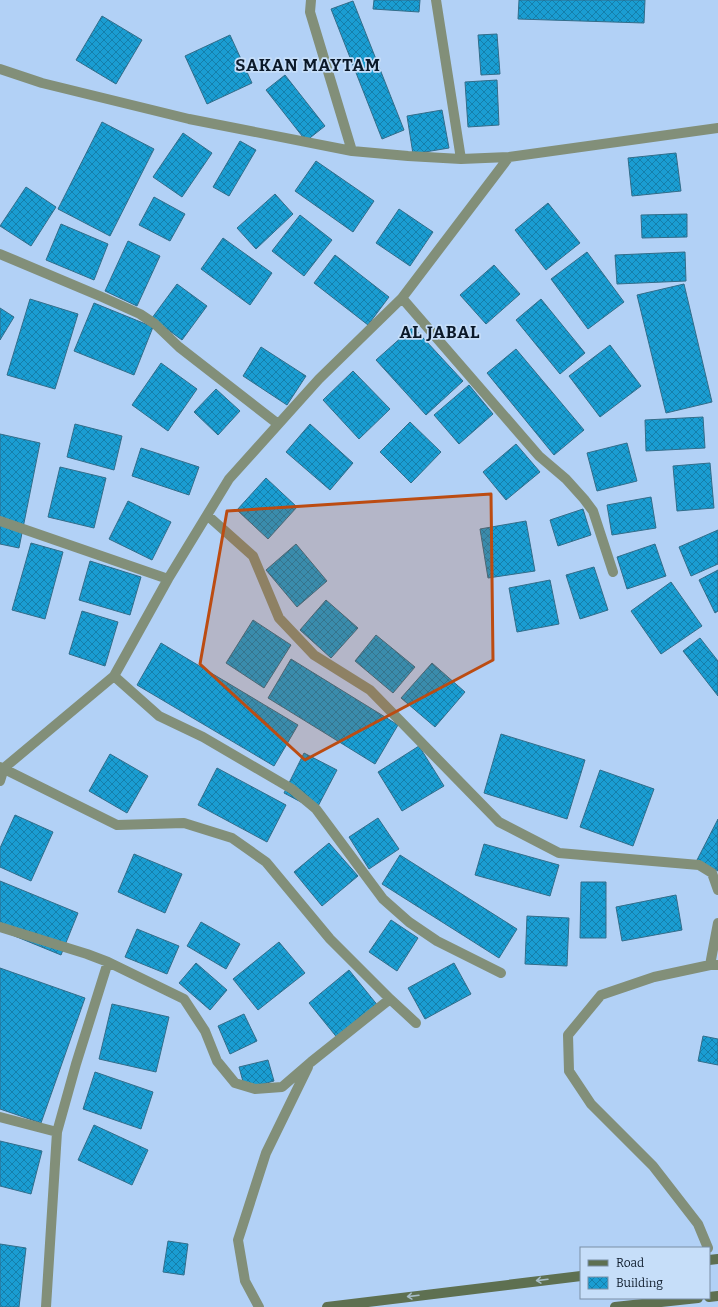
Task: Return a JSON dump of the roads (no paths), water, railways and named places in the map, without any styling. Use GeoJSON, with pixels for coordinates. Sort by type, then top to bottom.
{"type":"FeatureCollection","features":[{"type":"Feature","properties":{"kind":"main road"},"geometry":{"type":"LineString","coordinates":[[326,1307],[580,1276]]}},
{"type":"Feature","properties":{"kind":"main road"},"geometry":{"type":"LineString","coordinates":[[615,1307],[689,1299]]}},
{"type":"Feature","properties":{"kind":"street"},"geometry":{"type":"LineString","coordinates":[[311,0],[310,12],[352,150]]}},
{"type":"Feature","properties":{"kind":"street"},"geometry":{"type":"LineString","coordinates":[[436,0],[461,159]]}},
{"type":"Feature","properties":{"kind":"street"},"geometry":{"type":"LineString","coordinates":[[0,69],[42,83],[189,119],[352,150],[408,156],[461,159],[509,157],[718,128]]}},
{"type":"Feature","properties":{"kind":"street"},"geometry":{"type":"LineString","coordinates":[[0,781],[2,767],[114,676],[168,579],[229,479],[318,379],[402,298],[509,157]]}},
{"type":"Feature","properties":{"kind":"street"},"geometry":{"type":"LineString","coordinates":[[0,254],[140,314],[155,324],[180,347],[278,424]]}},
{"type":"Feature","properties":{"kind":"street"},"geometry":{"type":"LineString","coordinates":[[402,298],[539,456],[566,479],[584,499],[592,511],[613,572]]}},
{"type":"Feature","properties":{"kind":"street"},"geometry":{"type":"LineString","coordinates":[[207,515],[253,556],[279,618],[314,654],[370,690],[499,822],[559,853],[699,865],[712,873],[718,890]]}},
{"type":"Feature","properties":{"kind":"street"},"geometry":{"type":"LineString","coordinates":[[0,521],[168,579]]}},
{"type":"Feature","properties":{"kind":"street"},"geometry":{"type":"LineString","coordinates":[[114,676],[159,716],[203,737],[292,789],[316,810],[383,899],[409,922],[437,941],[501,973]]}},
{"type":"Feature","properties":{"kind":"street"},"geometry":{"type":"LineString","coordinates":[[2,767],[117,825],[184,823],[232,838],[266,862],[330,939],[390,1000],[416,1023]]}},
{"type":"Feature","properties":{"kind":"street"},"geometry":{"type":"LineString","coordinates":[[708,1247],[698,1224],[653,1166],[591,1104],[569,1071],[568,1035],[601,995],[654,977],[714,965],[718,924]]}},
{"type":"Feature","properties":{"kind":"street"},"geometry":{"type":"LineString","coordinates":[[0,927],[108,962],[184,999],[205,1031],[217,1060],[235,1083],[255,1089],[282,1087],[310,1062],[390,1000]]}},
{"type":"Feature","properties":{"kind":"street"},"geometry":{"type":"LineString","coordinates":[[46,1307],[57,1132],[76,1064],[108,962]]}},
{"type":"Feature","properties":{"kind":"street"},"geometry":{"type":"LineString","coordinates":[[259,1307],[245,1281],[238,1240],[266,1153],[310,1062]]}},
{"type":"Feature","properties":{"kind":"street"},"geometry":{"type":"LineString","coordinates":[[0,1117],[57,1132]]}},
{"type":"Feature","properties":{"kind":"district","name":"SAKAN MAYTAM"},"geometry":{"type":"Point","coordinates":[308,65]}},
{"type":"Feature","properties":{"kind":"district","name":"AL JABAL"},"geometry":{"type":"Point","coordinates":[440,332]}}]}
